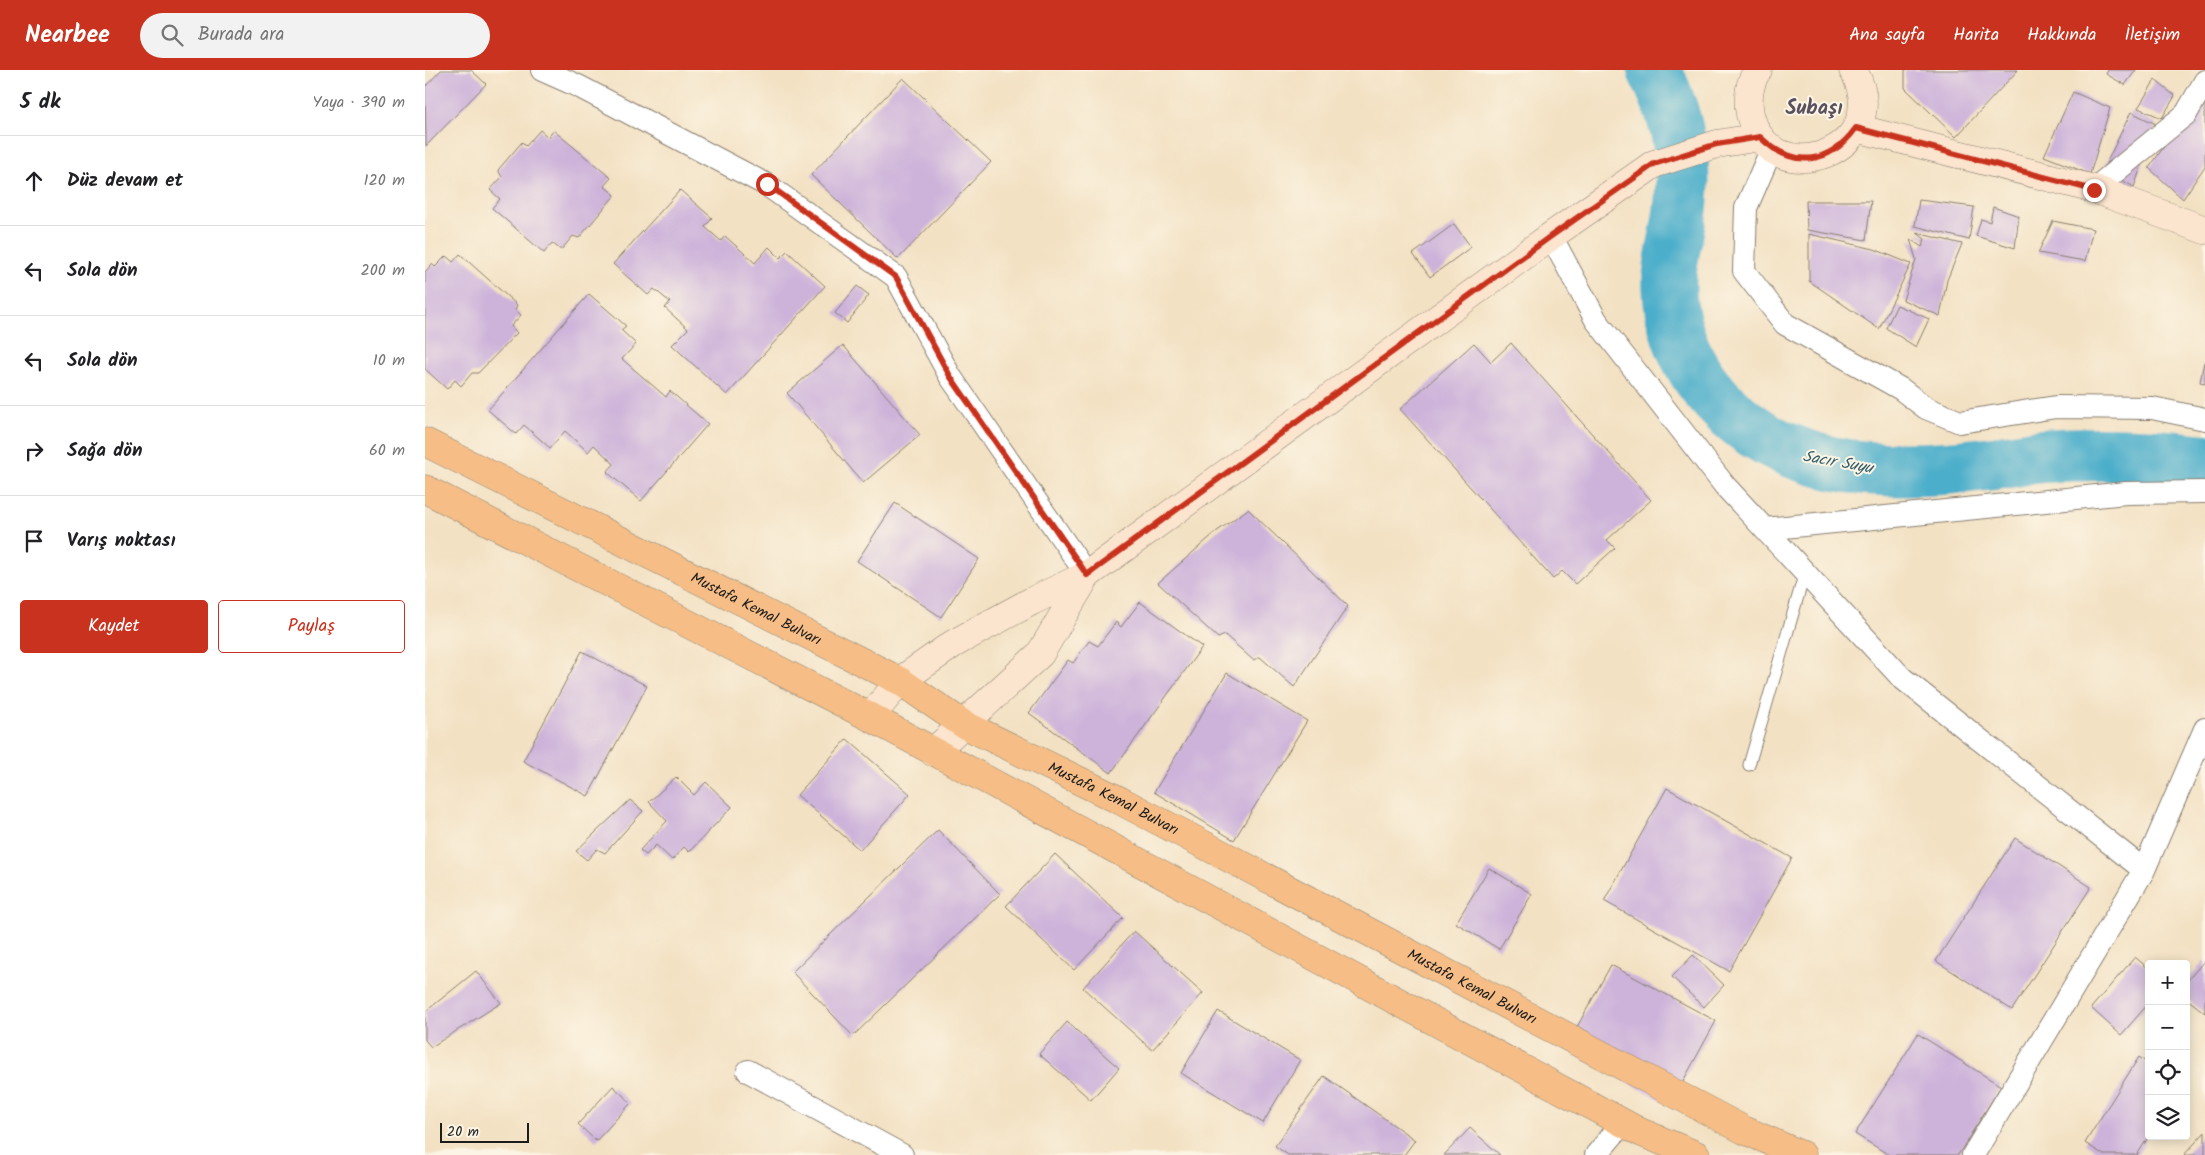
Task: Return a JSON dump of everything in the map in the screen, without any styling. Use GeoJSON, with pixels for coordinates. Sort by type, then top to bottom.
{"type":"FeatureCollection","features":[{"type":"Feature","properties":{"kind":"highway","name":"Mustafa Kemal Bulvarı"},"geometry":{"type":"LineString","coordinates":[[425,442],[900,681],[963,724],[1121,801],[1744,1130],[1802,1155]]}},
{"type":"Feature","properties":{"kind":"highway"},"geometry":{"type":"LineString","coordinates":[[425,489],[869,717],[1623,1123],[1695,1155]]}},
{"type":"Feature","properties":{"kind":"street"},"geometry":{"type":"LineString","coordinates":[[542,70],[578,86],[767,184],[896,277],[950,376],[1087,575]]}},
{"type":"Feature","properties":{"kind":"street"},"geometry":{"type":"LineString","coordinates":[[1758,70],[1749,90],[1748,107],[1752,122],[1766,143],[1786,156],[1802,159],[1834,152],[1847,141],[1856,128],[1862,113],[1863,96],[1859,80],[1853,70]]}},
{"type":"Feature","properties":{"kind":"street"},"geometry":{"type":"LineString","coordinates":[[2094,190],[2185,114],[2205,81]]}},
{"type":"Feature","properties":{"kind":"street"},"geometry":{"type":"LineString","coordinates":[[1856,128],[2094,190],[2205,230]]}},
{"type":"Feature","properties":{"kind":"street"},"geometry":{"type":"LineString","coordinates":[[869,717],[900,681],[962,639],[1032,601],[1087,575],[1551,236],[1654,164],[1717,144],[1766,143]]}},
{"type":"Feature","properties":{"kind":"street"},"geometry":{"type":"LineString","coordinates":[[1766,143],[1746,208],[1745,270],[1785,324],[1901,389],[1927,408],[1960,422],[2056,407],[2152,408],[2205,419]]}},
{"type":"Feature","properties":{"kind":"street"},"geometry":{"type":"LineString","coordinates":[[1551,236],[1602,328],[1725,486],[1902,678],[2144,870]]}},
{"type":"Feature","properties":{"kind":"street"},"geometry":{"type":"LineString","coordinates":[[1765,529],[2126,494],[2205,492]]}},
{"type":"Feature","properties":{"kind":"street"},"geometry":{"type":"LineString","coordinates":[[933,752],[1040,654],[1087,575]]}},
{"type":"Feature","properties":{"kind":"street"},"geometry":{"type":"LineString","coordinates":[[1973,1155],[2144,870],[2205,729]]}},
{"type":"Feature","properties":{"kind":"street"},"geometry":{"type":"LineString","coordinates":[[748,1071],[902,1155]]}},
{"type":"Feature","properties":{"kind":"street"},"geometry":{"type":"LineString","coordinates":[[1596,1155],[1623,1123]]}},
{"type":"Feature","properties":{"kind":"lane"},"geometry":{"type":"LineString","coordinates":[[1749,765],[1805,572]]}},
{"type":"Feature","properties":{"kind":"building"},"geometry":{"type":"Polygon","coordinates":[[[441,70],[471,70],[486,84],[426,146],[425,87],[441,70]]]}},
{"type":"Feature","properties":{"kind":"building"},"geometry":{"type":"Polygon","coordinates":[[[1905,70],[2018,70],[1956,137],[1905,88],[1905,70]]]}},
{"type":"Feature","properties":{"kind":"building"},"geometry":{"type":"Polygon","coordinates":[[[2108,70],[2136,70],[2125,85],[2106,74],[2108,70]]]}},
{"type":"Feature","properties":{"kind":"building"},"geometry":{"type":"Polygon","coordinates":[[[903,78],[991,162],[898,259],[811,175],[903,78]]]}},
{"type":"Feature","properties":{"kind":"building"},"geometry":{"type":"Polygon","coordinates":[[[2155,80],[2175,96],[2162,118],[2138,108],[2155,80]]]}},
{"type":"Feature","properties":{"kind":"building"},"geometry":{"type":"Polygon","coordinates":[[[2073,92],[2110,108],[2090,174],[2044,156],[2073,92]]]}},
{"type":"Feature","properties":{"kind":"building"},"geometry":{"type":"Polygon","coordinates":[[[2205,103],[2205,166],[2183,199],[2149,168],[2175,131],[2205,103]]]}},
{"type":"Feature","properties":{"kind":"building"},"geometry":{"type":"Polygon","coordinates":[[[2131,112],[2156,124],[2134,187],[2103,170],[2131,112]]]}},
{"type":"Feature","properties":{"kind":"building"},"geometry":{"type":"Polygon","coordinates":[[[540,130],[548,137],[553,130],[611,178],[604,186],[615,195],[579,238],[573,236],[561,250],[552,243],[544,253],[492,208],[500,199],[490,190],[502,177],[498,170],[522,142],[526,146],[540,130]]]}},
{"type":"Feature","properties":{"kind":"building"},"geometry":{"type":"Polygon","coordinates":[[[680,190],[712,218],[705,227],[721,241],[725,236],[755,263],[769,247],[780,258],[787,251],[825,286],[727,395],[672,345],[688,329],[665,308],[670,302],[654,289],[648,295],[613,264],[680,190]]]}},
{"type":"Feature","properties":{"kind":"building"},"geometry":{"type":"Polygon","coordinates":[[[1919,200],[1974,207],[1969,240],[1915,226],[1919,200]]]}},
{"type":"Feature","properties":{"kind":"building"},"geometry":{"type":"Polygon","coordinates":[[[1806,201],[1871,201],[1866,240],[1807,230],[1806,201]]]}},
{"type":"Feature","properties":{"kind":"building"},"geometry":{"type":"Polygon","coordinates":[[[1993,207],[2019,216],[2015,248],[1976,236],[1981,219],[1990,222],[1993,207]]]}},
{"type":"Feature","properties":{"kind":"building"},"geometry":{"type":"Polygon","coordinates":[[[2053,221],[2093,229],[2085,261],[2038,253],[2053,221]]]}},
{"type":"Feature","properties":{"kind":"building"},"geometry":{"type":"Polygon","coordinates":[[[1454,224],[1471,247],[1430,277],[1413,254],[1454,224]]]}},
{"type":"Feature","properties":{"kind":"building"},"geometry":{"type":"Polygon","coordinates":[[[1917,233],[1962,244],[1947,280],[1940,316],[1903,300],[1916,259],[1910,239],[1922,247],[1925,239],[1917,233]]]}},
{"type":"Feature","properties":{"kind":"building"},"geometry":{"type":"Polygon","coordinates":[[[1809,234],[1874,249],[1911,264],[1879,329],[1809,281],[1809,234]]]}},
{"type":"Feature","properties":{"kind":"building"},"geometry":{"type":"Polygon","coordinates":[[[460,254],[517,305],[515,310],[521,315],[511,326],[517,333],[478,373],[472,373],[461,386],[455,380],[447,389],[425,369],[425,272],[432,264],[435,267],[446,256],[453,262],[460,254]]]}},
{"type":"Feature","properties":{"kind":"building"},"geometry":{"type":"Polygon","coordinates":[[[857,286],[869,295],[847,323],[835,313],[857,286]]]}},
{"type":"Feature","properties":{"kind":"building"},"geometry":{"type":"Polygon","coordinates":[[[589,294],[626,326],[621,330],[636,344],[622,359],[666,397],[670,391],[708,424],[641,501],[607,472],[614,464],[594,445],[588,452],[565,431],[550,448],[524,425],[516,434],[488,410],[589,294]]]}},
{"type":"Feature","properties":{"kind":"building"},"geometry":{"type":"Polygon","coordinates":[[[1897,305],[1929,319],[1916,347],[1886,328],[1897,305]]]}},
{"type":"Feature","properties":{"kind":"building"},"geometry":{"type":"Polygon","coordinates":[[[1474,343],[1491,362],[1511,343],[1651,500],[1607,540],[1615,548],[1575,584],[1562,571],[1553,579],[1400,409],[1474,343]]]}},
{"type":"Feature","properties":{"kind":"building"},"geometry":{"type":"Polygon","coordinates":[[[843,345],[920,435],[863,483],[787,393],[843,345]]]}},
{"type":"Feature","properties":{"kind":"building"},"geometry":{"type":"Polygon","coordinates":[[[2205,362],[2205,383],[2200,382],[2205,362]]]}},
{"type":"Feature","properties":{"kind":"building"},"geometry":{"type":"Polygon","coordinates":[[[895,503],[979,559],[941,617],[857,561],[895,503]]]}},
{"type":"Feature","properties":{"kind":"building"},"geometry":{"type":"Polygon","coordinates":[[[1248,509],[1348,606],[1294,687],[1260,657],[1253,660],[1225,635],[1218,638],[1158,583],[1216,532],[1248,509]]]}},
{"type":"Feature","properties":{"kind":"building"},"geometry":{"type":"Polygon","coordinates":[[[1140,602],[1202,647],[1111,773],[1029,713],[1068,660],[1073,663],[1089,641],[1098,646],[1116,622],[1121,627],[1140,602]]]}},
{"type":"Feature","properties":{"kind":"building"},"geometry":{"type":"Polygon","coordinates":[[[582,651],[647,686],[588,796],[523,761],[582,651]]]}},
{"type":"Feature","properties":{"kind":"building"},"geometry":{"type":"Polygon","coordinates":[[[1227,673],[1307,721],[1234,840],[1154,792],[1227,673]]]}},
{"type":"Feature","properties":{"kind":"building"},"geometry":{"type":"Polygon","coordinates":[[[847,739],[910,794],[860,850],[797,795],[847,739]]]}},
{"type":"Feature","properties":{"kind":"building"},"geometry":{"type":"Polygon","coordinates":[[[676,777],[694,795],[706,782],[732,807],[689,852],[684,847],[672,860],[656,845],[646,855],[640,850],[667,821],[649,802],[676,777]]]}},
{"type":"Feature","properties":{"kind":"building"},"geometry":{"type":"Polygon","coordinates":[[[1667,788],[1792,858],[1729,971],[1604,901],[1667,788]]]}},
{"type":"Feature","properties":{"kind":"building"},"geometry":{"type":"Polygon","coordinates":[[[630,800],[643,811],[605,853],[597,849],[587,860],[576,851],[630,800]]]}},
{"type":"Feature","properties":{"kind":"building"},"geometry":{"type":"Polygon","coordinates":[[[938,830],[1000,894],[853,1036],[792,972],[938,830]]]}},
{"type":"Feature","properties":{"kind":"building"},"geometry":{"type":"Polygon","coordinates":[[[2015,838],[2091,887],[2012,1010],[1936,961],[2015,838]]]}},
{"type":"Feature","properties":{"kind":"building"},"geometry":{"type":"Polygon","coordinates":[[[1055,854],[1123,918],[1074,970],[1006,906],[1055,854]]]}},
{"type":"Feature","properties":{"kind":"building"},"geometry":{"type":"Polygon","coordinates":[[[1489,868],[1532,894],[1499,949],[1456,923],[1489,868]]]}},
{"type":"Feature","properties":{"kind":"building"},"geometry":{"type":"Polygon","coordinates":[[[1134,931],[1203,993],[1152,1050],[1083,988],[1134,931]]]}},
{"type":"Feature","properties":{"kind":"building"},"geometry":{"type":"Polygon","coordinates":[[[1693,955],[1724,985],[1704,1007],[1672,977],[1693,955]]]}},
{"type":"Feature","properties":{"kind":"building"},"geometry":{"type":"Polygon","coordinates":[[[2135,957],[2145,966],[2145,1008],[2121,1035],[2091,1008],[2135,957]]]}},
{"type":"Feature","properties":{"kind":"building"},"geometry":{"type":"Polygon","coordinates":[[[2205,960],[2205,1013],[2190,1001],[2190,977],[2205,960]]]}},
{"type":"Feature","properties":{"kind":"building"},"geometry":{"type":"Polygon","coordinates":[[[1611,965],[1716,1021],[1670,1105],[1565,1049],[1611,965]]]}},
{"type":"Feature","properties":{"kind":"building"},"geometry":{"type":"Polygon","coordinates":[[[476,971],[501,1003],[431,1047],[425,1040],[425,1012],[476,971]]]}},
{"type":"Feature","properties":{"kind":"building"},"geometry":{"type":"Polygon","coordinates":[[[1218,1011],[1300,1060],[1263,1123],[1181,1073],[1218,1011]]]}},
{"type":"Feature","properties":{"kind":"building"},"geometry":{"type":"Polygon","coordinates":[[[1067,1022],[1119,1068],[1091,1100],[1039,1054],[1067,1022]]]}},
{"type":"Feature","properties":{"kind":"building"},"geometry":{"type":"Polygon","coordinates":[[[1918,1034],[2001,1086],[1958,1155],[1889,1155],[1855,1134],[1918,1034]]]}},
{"type":"Feature","properties":{"kind":"building"},"geometry":{"type":"Polygon","coordinates":[[[2139,1057],[2145,1061],[2146,1140],[2137,1155],[2104,1155],[2085,1143],[2139,1057]]]}},
{"type":"Feature","properties":{"kind":"building"},"geometry":{"type":"Polygon","coordinates":[[[1324,1076],[1415,1140],[1404,1155],[1288,1155],[1275,1146],[1324,1076]]]}},
{"type":"Feature","properties":{"kind":"building"},"geometry":{"type":"Polygon","coordinates":[[[613,1086],[631,1103],[596,1141],[578,1124],[613,1086]]]}},
{"type":"Feature","properties":{"kind":"building"},"geometry":{"type":"Polygon","coordinates":[[[1470,1128],[1500,1155],[1444,1155],[1470,1128]]]}},
{"type":"Feature","properties":{"kind":"building"},"geometry":{"type":"Polygon","coordinates":[[[2205,1132],[2205,1155],[2184,1155],[2205,1132]]]}},
{"type":"Feature","properties":{"kind":"waterway","name":"Sacır Suyu"},"geometry":{"type":"LineString","coordinates":[[1654,70],[1670,106],[1682,162],[1682,200],[1672,255],[1669,288],[1672,313],[1682,346],[1698,375],[1718,401],[1742,423],[1770,441],[1800,454],[1832,463],[1866,468],[1941,468],[1971,466],[2042,456],[2083,454],[2144,455],[2205,461]]}},
{"type":"Feature","properties":{"kind":"district","name":"Subaşı"},"geometry":{"type":"Point","coordinates":[1814,107]}},
{"type":"Feature","properties":{"kind":"route"},"geometry":{"type":"LineString","coordinates":[[767,184],[896,277],[950,376],[1087,575],[1551,236],[1654,164],[1717,144],[1760,137],[1772,148],[1786,156],[1802,159],[1818,157],[1834,152],[1847,141],[1856,128],[2094,190]]}}]}
